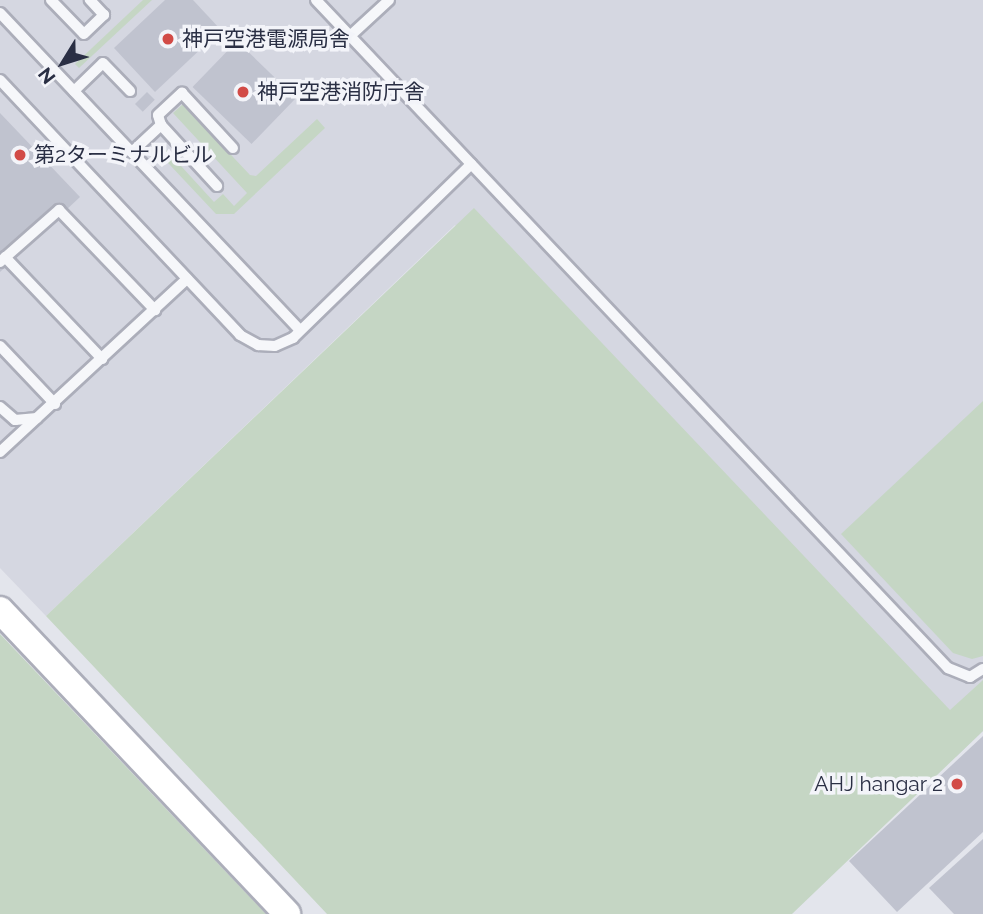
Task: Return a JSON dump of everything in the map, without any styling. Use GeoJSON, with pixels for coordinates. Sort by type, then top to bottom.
{"type":"FeatureCollection","features":[{"type":"Feature","properties":{"kind":"street"},"geometry":{"type":"LineString","coordinates":[[0,610],[287,914]]}},
{"type":"Feature","properties":{"kind":"lane"},"geometry":{"type":"LineString","coordinates":[[51,0],[83,34],[104,15],[90,0]]}},
{"type":"Feature","properties":{"kind":"lane"},"geometry":{"type":"LineString","coordinates":[[316,0],[948,668],[970,677],[983,669]]}},
{"type":"Feature","properties":{"kind":"lane"},"geometry":{"type":"LineString","coordinates":[[350,36],[389,0]]}},
{"type":"Feature","properties":{"kind":"lane"},"geometry":{"type":"LineString","coordinates":[[0,13],[300,330]]}},
{"type":"Feature","properties":{"kind":"lane"},"geometry":{"type":"LineString","coordinates":[[74,91],[103,63],[130,91]]}},
{"type":"Feature","properties":{"kind":"lane"},"geometry":{"type":"LineString","coordinates":[[0,80],[250,342],[275,346],[300,330],[471,164]]}},
{"type":"Feature","properties":{"kind":"lane"},"geometry":{"type":"LineString","coordinates":[[217,186],[161,125],[158,115],[182,93],[233,148]]}},
{"type":"Feature","properties":{"kind":"lane"},"geometry":{"type":"LineString","coordinates":[[132,152],[161,125]]}},
{"type":"Feature","properties":{"kind":"lane"},"geometry":{"type":"LineString","coordinates":[[102,359],[3,260],[59,210],[155,310]]}},
{"type":"Feature","properties":{"kind":"lane"},"geometry":{"type":"LineString","coordinates":[[0,452],[41,417],[187,279]]}},
{"type":"Feature","properties":{"kind":"lane"},"geometry":{"type":"LineString","coordinates":[[0,346],[55,404]]}},
{"type":"Feature","properties":{"kind":"lane"},"geometry":{"type":"LineString","coordinates":[[0,407],[22,422],[41,417]]}},
{"type":"Feature","properties":{"kind":"shaded area"},"geometry":{"type":"Polygon","coordinates":[[[0,0],[983,0],[983,731],[956,757],[455,225],[46,616],[0,568],[0,0]]]}},
{"type":"Feature","properties":{"kind":"green space"},"geometry":{"type":"Polygon","coordinates":[[[143,0],[152,0],[79,68],[75,64],[143,0]]]}},
{"type":"Feature","properties":{"kind":"green space"},"geometry":{"type":"Polygon","coordinates":[[[183,104],[250,175],[256,176],[317,119],[325,128],[234,214],[216,214],[154,148],[160,143],[214,202],[223,194],[234,206],[247,193],[173,113],[183,104]]]}},
{"type":"Feature","properties":{"kind":"green space"},"geometry":{"type":"Polygon","coordinates":[[[474,208],[950,710],[983,680],[983,731],[792,914],[327,914],[46,616],[474,208]]]}},
{"type":"Feature","properties":{"kind":"green space"},"geometry":{"type":"Polygon","coordinates":[[[983,401],[983,656],[972,659],[953,653],[841,534],[983,401]]]}},
{"type":"Feature","properties":{"kind":"green space"},"geometry":{"type":"Polygon","coordinates":[[[0,634],[266,914],[0,914],[0,634]]]}},
{"type":"Feature","properties":{"kind":"building","name":"神戸空港電源局舎"},"geometry":{"type":"Polygon","coordinates":[[[165,0],[193,0],[221,30],[155,92],[114,48],[165,0]]]}},
{"type":"Feature","properties":{"kind":"building","name":"神戸空港消防庁舎"},"geometry":{"type":"Polygon","coordinates":[[[237,41],[296,98],[252,144],[193,87],[237,41]]]}},
{"type":"Feature","properties":{"kind":"building"},"geometry":{"type":"Polygon","coordinates":[[[147,92],[155,100],[143,112],[135,104],[147,92]]]}},
{"type":"Feature","properties":{"kind":"building","name":"第2ターミナルビル"},"geometry":{"type":"Polygon","coordinates":[[[0,113],[80,197],[0,272],[0,113]]]}},
{"type":"Feature","properties":{"kind":"building","name":"AHJ hangar 2"},"geometry":{"type":"Polygon","coordinates":[[[983,736],[983,832],[897,912],[849,861],[983,736]]]}},
{"type":"Feature","properties":{"kind":"building"},"geometry":{"type":"Polygon","coordinates":[[[983,839],[983,914],[954,914],[929,888],[983,839]]]}},
{"type":"Feature","properties":{"kind":"place","name":"神戸空港電源局舎"},"geometry":{"type":"Point","coordinates":[168,39]}},
{"type":"Feature","properties":{"kind":"place","name":"神戸空港消防庁舎"},"geometry":{"type":"Point","coordinates":[243,92]}},
{"type":"Feature","properties":{"kind":"place","name":"第2ターミナルビル"},"geometry":{"type":"Point","coordinates":[20,155]}},
{"type":"Feature","properties":{"kind":"place","name":"AHJ hangar 2"},"geometry":{"type":"Point","coordinates":[957,784]}}]}
